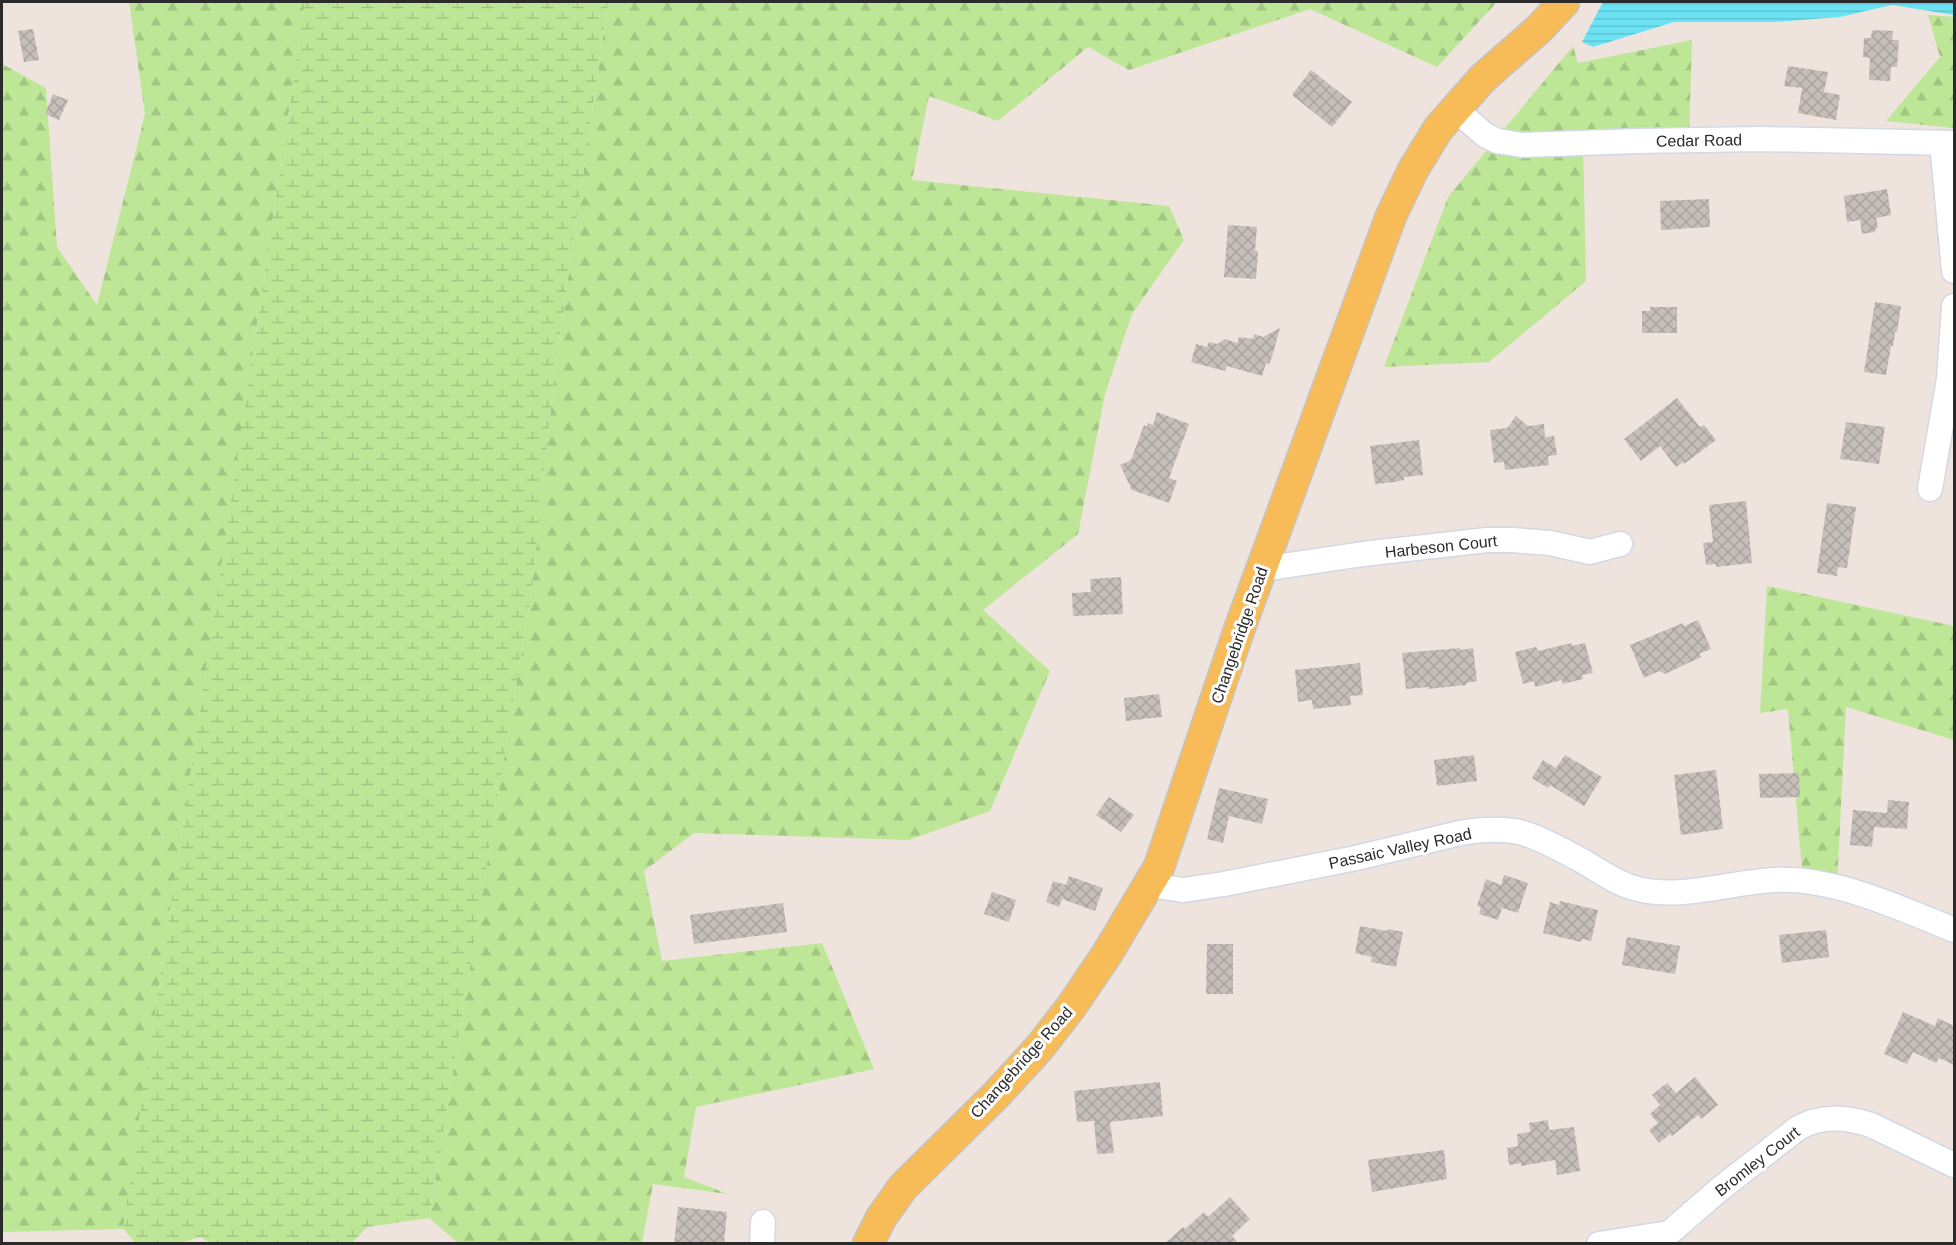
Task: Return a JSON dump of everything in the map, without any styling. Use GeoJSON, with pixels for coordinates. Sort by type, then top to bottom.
{"type":"FeatureCollection","features":[{"type":"Feature","properties":{"kind":"main road","name":"Changebridge Road"},"geometry":{"type":"LineString","coordinates":[[868,1244],[881,1218],[903,1187],[997,1094],[1059,1023],[1107,954],[1160,867],[1239,630],[1391,216],[1413,170],[1438,129],[1483,78],[1540,28],[1564,2]]}},
{"type":"Feature","properties":{"kind":"street","name":"Cedar Road"},"geometry":{"type":"LineString","coordinates":[[1455,109],[1485,135],[1497,141],[1522,146],[1760,139],[1948,143]]}},
{"type":"Feature","properties":{"kind":"street"},"geometry":{"type":"LineString","coordinates":[[1948,143],[1954,271]]}},
{"type":"Feature","properties":{"kind":"street"},"geometry":{"type":"LineString","coordinates":[[1930,489],[1949,379],[1954,306]]}},
{"type":"Feature","properties":{"kind":"street","name":"Harbeson Court"},"geometry":{"type":"LineString","coordinates":[[1262,569],[1363,554],[1487,540],[1550,543],[1590,552],[1620,544]]}},
{"type":"Feature","properties":{"kind":"street","name":"Passaic Valley Road"},"geometry":{"type":"LineString","coordinates":[[1149,885],[1183,890],[1356,858],[1460,833],[1477,830],[1515,831],[1577,858],[1611,878],[1634,888],[1659,892],[1775,880],[1825,883],[1906,910],[1954,930]]}},
{"type":"Feature","properties":{"kind":"street","name":"Bromley Court"},"geometry":{"type":"LineString","coordinates":[[1599,1244],[1669,1233],[1673,1237],[1720,1189],[1798,1128],[1821,1118],[1842,1119],[1871,1125],[1954,1165]]}},
{"type":"Feature","properties":{"kind":"green space"},"geometry":{"type":"Polygon","coordinates":[[[129,2],[305,2],[123,1229],[2,1232],[2,51],[4,65],[46,88],[57,247],[97,305],[145,114],[129,2]]]}},
{"type":"Feature","properties":{"kind":"green space"},"geometry":{"type":"Polygon","coordinates":[[[305,2],[608,2],[555,369],[532,588],[429,1218],[367,1227],[352,1243],[213,1244],[200,1237],[179,1243],[135,1243],[123,1228],[305,2]]]}},
{"type":"Feature","properties":{"kind":"green space"},"geometry":{"type":"Polygon","coordinates":[[[608,2],[1497,2],[1437,67],[1310,9],[1129,70],[1088,47],[998,121],[929,96],[912,180],[1169,206],[1184,240],[1132,314],[1105,394],[1078,534],[983,610],[1050,671],[990,811],[909,840],[694,833],[644,871],[662,961],[822,943],[874,1069],[696,1107],[684,1177],[728,1194],[653,1184],[642,1243],[458,1243],[429,1218],[532,588],[555,369],[608,2]]]}},
{"type":"Feature","properties":{"kind":"green space"},"geometry":{"type":"Polygon","coordinates":[[[1928,15],[1954,17],[1954,128],[1886,121],[1940,57],[1928,15]]]}},
{"type":"Feature","properties":{"kind":"green space"},"geometry":{"type":"Polygon","coordinates":[[[1692,40],[1689,136],[1583,137],[1586,281],[1489,362],[1384,367],[1448,197],[1573,46],[1578,63],[1692,40]]]}},
{"type":"Feature","properties":{"kind":"green space"},"geometry":{"type":"Polygon","coordinates":[[[1767,586],[1954,626],[1954,740],[1846,707],[1837,885],[1803,881],[1788,709],[1760,713],[1767,586]]]}},
{"type":"Feature","properties":{"kind":"water"},"geometry":{"type":"Polygon","coordinates":[[[1603,2],[1954,2],[1954,15],[1892,5],[1840,17],[1774,22],[1674,22],[1593,47],[1582,42],[1603,2]]]}},
{"type":"Feature","properties":{"kind":"building"},"geometry":{"type":"Polygon","coordinates":[[[33,29],[39,60],[24,62],[18,31],[33,29]]]}},
{"type":"Feature","properties":{"kind":"building"},"geometry":{"type":"Polygon","coordinates":[[[1872,30],[1893,31],[1892,40],[1899,40],[1897,67],[1891,67],[1890,81],[1869,80],[1870,58],[1863,57],[1864,38],[1871,38],[1872,30]]]}},
{"type":"Feature","properties":{"kind":"building"},"geometry":{"type":"Polygon","coordinates":[[[1788,66],[1828,72],[1824,92],[1840,95],[1836,120],[1798,113],[1802,88],[1784,86],[1788,66]]]}},
{"type":"Feature","properties":{"kind":"building"},"geometry":{"type":"Polygon","coordinates":[[[1311,70],[1352,102],[1332,127],[1292,95],[1311,70]]]}},
{"type":"Feature","properties":{"kind":"building"},"geometry":{"type":"Polygon","coordinates":[[[53,94],[68,100],[59,120],[45,114],[53,94]]]}},
{"type":"Feature","properties":{"kind":"building"},"geometry":{"type":"Polygon","coordinates":[[[1887,189],[1891,215],[1876,218],[1878,227],[1874,232],[1862,234],[1860,220],[1847,222],[1844,196],[1887,189]]]}},
{"type":"Feature","properties":{"kind":"building"},"geometry":{"type":"Polygon","coordinates":[[[1709,199],[1710,227],[1661,230],[1660,201],[1709,199]]]}},
{"type":"Feature","properties":{"kind":"building"},"geometry":{"type":"Polygon","coordinates":[[[1228,225],[1257,227],[1256,279],[1224,277],[1228,225]]]}},
{"type":"Feature","properties":{"kind":"building"},"geometry":{"type":"Polygon","coordinates":[[[1875,302],[1901,306],[1886,375],[1864,372],[1875,302]]]}},
{"type":"Feature","properties":{"kind":"building"},"geometry":{"type":"Polygon","coordinates":[[[1650,307],[1677,307],[1677,333],[1642,333],[1642,311],[1650,311],[1650,307]]]}},
{"type":"Feature","properties":{"kind":"building"},"geometry":{"type":"Polygon","coordinates":[[[1280,328],[1272,357],[1269,364],[1266,363],[1262,376],[1227,366],[1225,371],[1191,362],[1196,344],[1207,347],[1209,342],[1217,344],[1225,339],[1237,343],[1239,337],[1253,339],[1254,334],[1263,337],[1280,328]]]}},
{"type":"Feature","properties":{"kind":"building"},"geometry":{"type":"Polygon","coordinates":[[[1677,398],[1700,427],[1704,425],[1716,440],[1684,464],[1683,462],[1676,467],[1660,446],[1641,461],[1624,439],[1677,398]]]}},
{"type":"Feature","properties":{"kind":"building"},"geometry":{"type":"Polygon","coordinates":[[[1157,412],[1189,424],[1169,478],[1177,481],[1169,503],[1132,490],[1120,465],[1131,460],[1144,425],[1147,427],[1148,423],[1153,425],[1157,412]]]}},
{"type":"Feature","properties":{"kind":"building"},"geometry":{"type":"Polygon","coordinates":[[[1516,416],[1528,426],[1544,424],[1545,437],[1554,436],[1557,455],[1548,456],[1549,465],[1505,470],[1504,462],[1494,463],[1490,430],[1507,428],[1516,416]]]}},
{"type":"Feature","properties":{"kind":"building"},"geometry":{"type":"Polygon","coordinates":[[[1846,422],[1885,427],[1879,464],[1840,459],[1846,422]]]}},
{"type":"Feature","properties":{"kind":"building"},"geometry":{"type":"Polygon","coordinates":[[[1419,440],[1423,475],[1375,484],[1370,446],[1419,440]]]}},
{"type":"Feature","properties":{"kind":"building"},"geometry":{"type":"Polygon","coordinates":[[[1746,501],[1752,563],[1716,567],[1716,564],[1706,565],[1703,543],[1713,542],[1709,505],[1746,501]]]}},
{"type":"Feature","properties":{"kind":"building"},"geometry":{"type":"Polygon","coordinates":[[[1827,503],[1856,507],[1847,568],[1838,567],[1837,576],[1817,573],[1827,503]]]}},
{"type":"Feature","properties":{"kind":"building"},"geometry":{"type":"Polygon","coordinates":[[[1121,577],[1123,614],[1073,616],[1072,593],[1091,592],[1090,579],[1121,577]]]}},
{"type":"Feature","properties":{"kind":"building"},"geometry":{"type":"Polygon","coordinates":[[[1698,620],[1711,649],[1699,654],[1701,657],[1665,674],[1659,671],[1644,678],[1630,645],[1683,623],[1684,626],[1698,620]]]}},
{"type":"Feature","properties":{"kind":"building"},"geometry":{"type":"Polygon","coordinates":[[[1572,643],[1572,646],[1585,643],[1593,673],[1582,675],[1583,679],[1563,684],[1562,680],[1535,687],[1534,681],[1523,684],[1515,652],[1536,647],[1538,651],[1572,643]]]}},
{"type":"Feature","properties":{"kind":"building"},"geometry":{"type":"Polygon","coordinates":[[[1460,648],[1460,650],[1473,648],[1477,681],[1466,683],[1466,685],[1406,689],[1402,653],[1460,648]]]}},
{"type":"Feature","properties":{"kind":"building"},"geometry":{"type":"Polygon","coordinates":[[[1360,663],[1363,695],[1350,696],[1351,705],[1313,709],[1312,700],[1298,702],[1295,670],[1360,663]]]}},
{"type":"Feature","properties":{"kind":"building"},"geometry":{"type":"Polygon","coordinates":[[[1159,694],[1162,717],[1126,721],[1124,698],[1159,694]]]}},
{"type":"Feature","properties":{"kind":"building"},"geometry":{"type":"Polygon","coordinates":[[[1474,755],[1477,781],[1437,786],[1434,760],[1474,755]]]}},
{"type":"Feature","properties":{"kind":"building"},"geometry":{"type":"Polygon","coordinates":[[[1565,755],[1602,777],[1584,806],[1550,785],[1548,788],[1532,778],[1543,760],[1556,768],[1565,755]]]}},
{"type":"Feature","properties":{"kind":"building"},"geometry":{"type":"Polygon","coordinates":[[[1716,770],[1723,829],[1681,835],[1674,775],[1716,770]]]}},
{"type":"Feature","properties":{"kind":"building"},"geometry":{"type":"Polygon","coordinates":[[[1799,773],[1800,797],[1760,798],[1759,774],[1799,773]]]}},
{"type":"Feature","properties":{"kind":"building"},"geometry":{"type":"Polygon","coordinates":[[[1219,788],[1268,799],[1262,824],[1229,816],[1223,843],[1207,839],[1219,788]]]}},
{"type":"Feature","properties":{"kind":"building"},"geometry":{"type":"Polygon","coordinates":[[[1109,797],[1134,815],[1121,832],[1096,815],[1109,797]]]}},
{"type":"Feature","properties":{"kind":"building"},"geometry":{"type":"Polygon","coordinates":[[[1888,800],[1909,802],[1907,829],[1874,827],[1872,847],[1850,845],[1853,810],[1887,813],[1888,800]]]}},
{"type":"Feature","properties":{"kind":"building"},"geometry":{"type":"Polygon","coordinates":[[[1504,875],[1528,883],[1518,913],[1502,908],[1498,920],[1479,914],[1481,907],[1477,906],[1486,879],[1501,885],[1504,875]]]}},
{"type":"Feature","properties":{"kind":"building"},"geometry":{"type":"Polygon","coordinates":[[[1069,876],[1103,888],[1095,911],[1062,899],[1059,907],[1046,902],[1053,881],[1066,885],[1069,876]]]}},
{"type":"Feature","properties":{"kind":"building"},"geometry":{"type":"Polygon","coordinates":[[[992,892],[1016,900],[1009,922],[984,914],[992,892]]]}},
{"type":"Feature","properties":{"kind":"building"},"geometry":{"type":"Polygon","coordinates":[[[1560,901],[1598,910],[1591,941],[1582,939],[1581,942],[1543,933],[1550,902],[1559,905],[1560,901]]]}},
{"type":"Feature","properties":{"kind":"building"},"geometry":{"type":"Polygon","coordinates":[[[783,903],[787,932],[694,944],[690,915],[783,903]]]}},
{"type":"Feature","properties":{"kind":"building"},"geometry":{"type":"Polygon","coordinates":[[[1360,926],[1403,932],[1396,967],[1371,962],[1372,957],[1355,953],[1360,926]]]}},
{"type":"Feature","properties":{"kind":"building"},"geometry":{"type":"Polygon","coordinates":[[[1826,930],[1829,957],[1782,963],[1779,935],[1826,930]]]}},
{"type":"Feature","properties":{"kind":"building"},"geometry":{"type":"Polygon","coordinates":[[[1627,937],[1680,946],[1675,974],[1622,965],[1627,937]]]}},
{"type":"Feature","properties":{"kind":"building"},"geometry":{"type":"Polygon","coordinates":[[[1207,944],[1233,944],[1233,994],[1206,994],[1207,944]]]}},
{"type":"Feature","properties":{"kind":"building"},"geometry":{"type":"Polygon","coordinates":[[[1903,1012],[1935,1026],[1938,1018],[1954,1026],[1954,1065],[1939,1058],[1936,1063],[1913,1052],[1907,1064],[1884,1054],[1903,1012]]]}},
{"type":"Feature","properties":{"kind":"building"},"geometry":{"type":"Polygon","coordinates":[[[1695,1077],[1718,1105],[1701,1119],[1698,1115],[1672,1136],[1670,1134],[1659,1143],[1649,1130],[1658,1123],[1650,1114],[1660,1105],[1652,1095],[1667,1083],[1676,1093],[1695,1077]]]}},
{"type":"Feature","properties":{"kind":"building"},"geometry":{"type":"Polygon","coordinates":[[[1160,1082],[1163,1116],[1110,1122],[1114,1153],[1097,1154],[1094,1121],[1077,1122],[1074,1091],[1160,1082]]]}},
{"type":"Feature","properties":{"kind":"building"},"geometry":{"type":"Polygon","coordinates":[[[1548,1120],[1549,1130],[1574,1127],[1580,1171],[1557,1175],[1555,1160],[1521,1166],[1521,1163],[1509,1165],[1507,1148],[1518,1146],[1517,1134],[1530,1132],[1529,1123],[1548,1120]]]}},
{"type":"Feature","properties":{"kind":"building"},"geometry":{"type":"Polygon","coordinates":[[[1444,1150],[1447,1179],[1372,1192],[1368,1160],[1444,1150]]]}},
{"type":"Feature","properties":{"kind":"building"},"geometry":{"type":"Polygon","coordinates":[[[1230,1197],[1250,1219],[1232,1236],[1239,1244],[1164,1244],[1204,1212],[1208,1217],[1230,1197]]]}},
{"type":"Feature","properties":{"kind":"building"},"geometry":{"type":"Polygon","coordinates":[[[678,1207],[727,1212],[724,1244],[674,1244],[678,1207]]]}}]}
